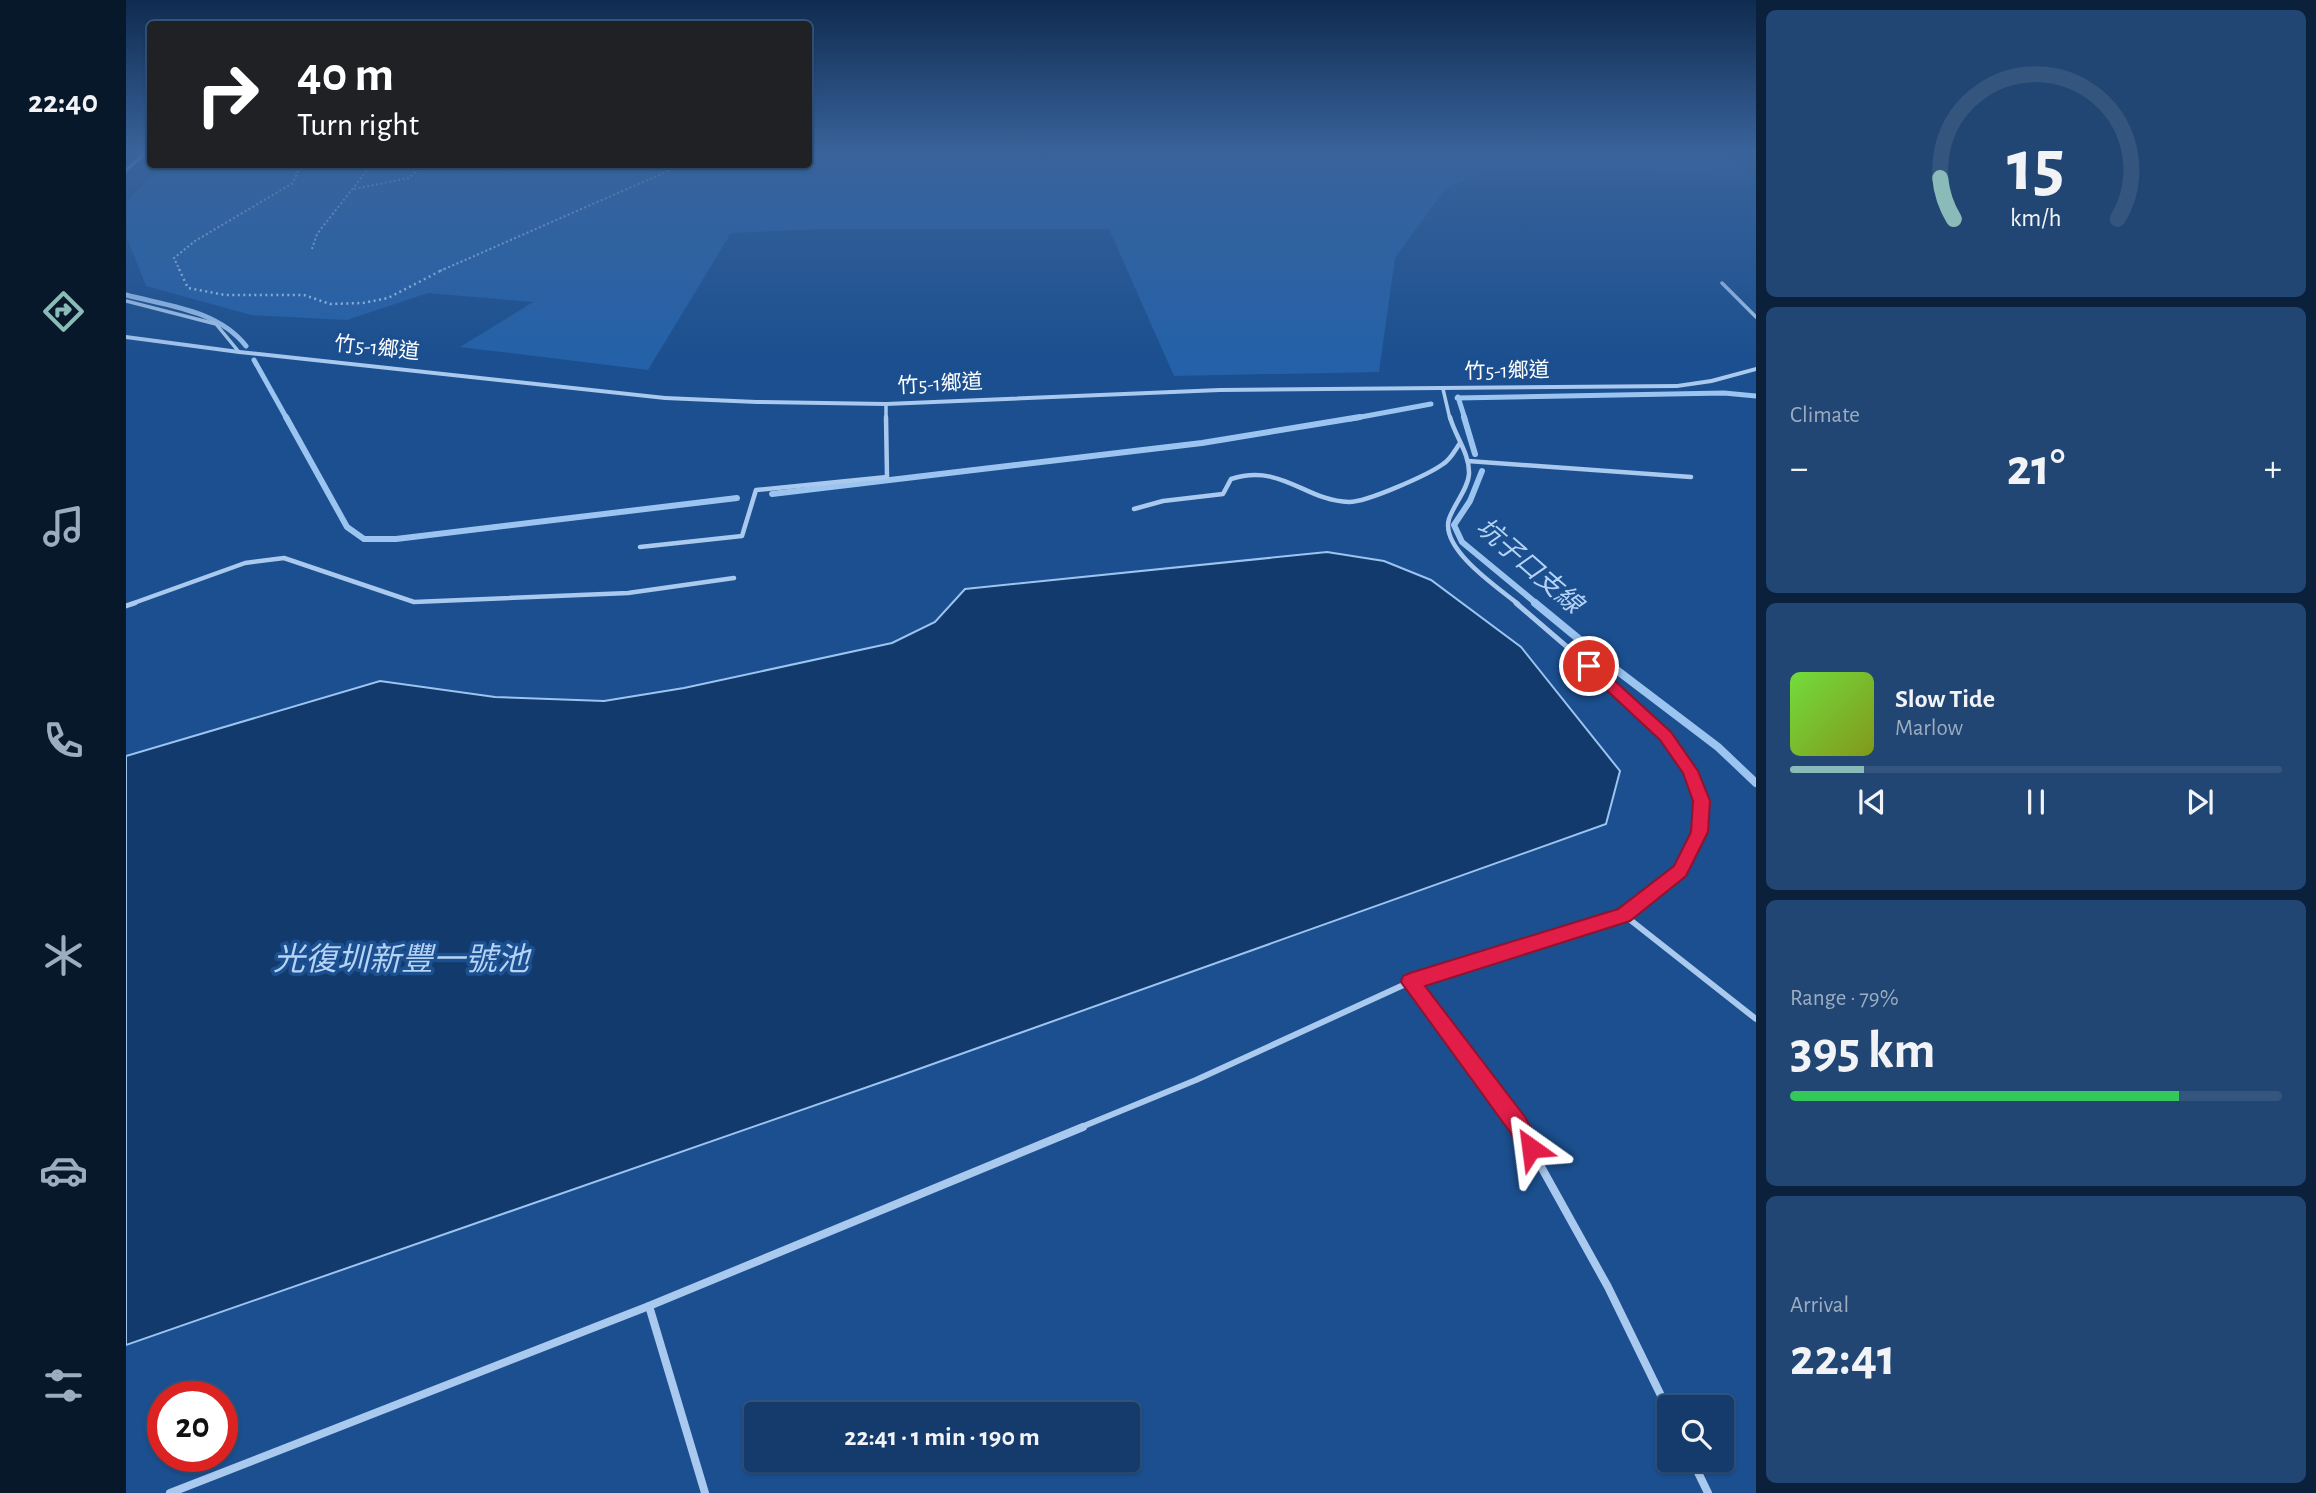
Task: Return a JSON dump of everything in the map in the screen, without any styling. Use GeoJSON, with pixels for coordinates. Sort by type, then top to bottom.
{"type":"FeatureCollection","features":[{"type":"Feature","properties":{"kind":"street","name":"竹5-1鄉道"},"geometry":{"type":"LineString","coordinates":[[126,337],[239,352],[467,374],[665,398],[886,404],[1220,390],[1677,386],[1712,381],[1756,369]]}},
{"type":"Feature","properties":{"kind":"lane"},"geometry":{"type":"LineString","coordinates":[[1722,283],[1756,317]]}},
{"type":"Feature","properties":{"kind":"lane"},"geometry":{"type":"LineString","coordinates":[[126,301],[216,324],[239,352]]}},
{"type":"Feature","properties":{"kind":"lane"},"geometry":{"type":"LineString","coordinates":[[170,1493],[649,1306],[1196,1080],[1410,982],[1623,915],[1680,871],[1699,832],[1701,801],[1690,771],[1665,736],[1609,683],[1456,551],[1448,528],[1449,520],[1466,486],[1469,476],[1468,461],[1443,390]]}},
{"type":"Feature","properties":{"kind":"lane"},"geometry":{"type":"LineString","coordinates":[[640,547],[742,536],[756,490],[887,477],[886,404]]}},
{"type":"Feature","properties":{"kind":"lane"},"geometry":{"type":"LineString","coordinates":[[1134,509],[1163,501],[1223,495],[1231,479],[1246,475],[1278,478],[1340,500],[1354,502],[1373,497],[1447,462],[1460,443]]}},
{"type":"Feature","properties":{"kind":"lane"},"geometry":{"type":"LineString","coordinates":[[1468,461],[1691,477]]}},
{"type":"Feature","properties":{"kind":"lane"},"geometry":{"type":"LineString","coordinates":[[126,606],[232,567],[284,558],[414,602],[628,593],[733,578]]}},
{"type":"Feature","properties":{"kind":"lane"},"geometry":{"type":"LineString","coordinates":[[1623,915],[1756,1019]]}},
{"type":"Feature","properties":{"kind":"lane"},"geometry":{"type":"LineString","coordinates":[[1410,982],[1518,1124],[1608,1287],[1661,1395]]}},
{"type":"Feature","properties":{"kind":"lane"},"geometry":{"type":"LineString","coordinates":[[649,1306],[705,1493]]}},
{"type":"Feature","properties":{"kind":"lane"},"geometry":{"type":"LineString","coordinates":[[1698,1472],[1708,1493]]}},
{"type":"Feature","properties":{"kind":"path"},"geometry":{"type":"LineString","coordinates":[[228,222],[174,258],[188,288],[225,295],[303,295],[330,304],[363,303],[388,298],[452,265],[552,222]]}},
{"type":"Feature","properties":{"kind":"path"},"geometry":{"type":"LineString","coordinates":[[312,249],[317,233],[326,222]]}},
{"type":"Feature","properties":{"kind":"shaded area"},"geometry":{"type":"Polygon","coordinates":[[[127,222],[1421,222],[1395,258],[1379,372],[1174,376],[1109,229],[821,229],[731,233],[648,370],[460,347],[533,302],[428,293],[347,320],[251,315],[146,286],[127,238],[127,222]]]}},
{"type":"Feature","properties":{"kind":"water","name":"光復圳新豐一號池"},"geometry":{"type":"Polygon","coordinates":[[[1327,552],[1384,561],[1431,580],[1521,647],[1620,771],[1606,824],[902,1075],[126,1345],[126,756],[380,681],[495,697],[604,701],[684,688],[892,643],[935,622],[965,589],[1327,552]]]}},
{"type":"Feature","properties":{"kind":"waterway"},"geometry":{"type":"LineString","coordinates":[[126,295],[175,306],[207,317],[235,334],[246,346]]}},
{"type":"Feature","properties":{"kind":"waterway"},"geometry":{"type":"LineString","coordinates":[[254,360],[287,419]]}},
{"type":"Feature","properties":{"kind":"waterway"},"geometry":{"type":"LineString","coordinates":[[1458,398],[1724,393],[1756,396]]}},
{"type":"Feature","properties":{"kind":"waterway","name":"坑子口支線"},"geometry":{"type":"LineString","coordinates":[[1458,398],[1465,419]]}},
{"type":"Feature","properties":{"kind":"waterway"},"geometry":{"type":"LineString","coordinates":[[1350,419],[1431,404]]}},
{"type":"Feature","properties":{"kind":"waterway"},"geometry":{"type":"LineString","coordinates":[[286,417],[347,527],[364,539],[396,539],[737,498]]}},
{"type":"Feature","properties":{"kind":"waterway"},"geometry":{"type":"LineString","coordinates":[[772,494],[1202,443],[1360,417]]}},
{"type":"Feature","properties":{"kind":"waterway","name":"坑子口支線"},"geometry":{"type":"LineString","coordinates":[[1464,417],[1475,454]]}},
{"type":"Feature","properties":{"kind":"waterway","name":"坑子口支線"},"geometry":{"type":"LineString","coordinates":[[1482,471],[1470,501],[1454,525],[1462,542],[1537,604]]}},
{"type":"Feature","properties":{"kind":"waterway","name":"坑子口支線"},"geometry":{"type":"LineString","coordinates":[[1535,603],[1614,668],[1718,747],[1756,783]]}},
{"type":"Feature","properties":{"kind":"route"},"geometry":{"type":"LineString","coordinates":[[1531,1148],[1518,1124],[1410,982],[1623,915],[1680,871],[1699,832],[1701,801],[1690,771],[1665,736],[1589,666]]}}]}
